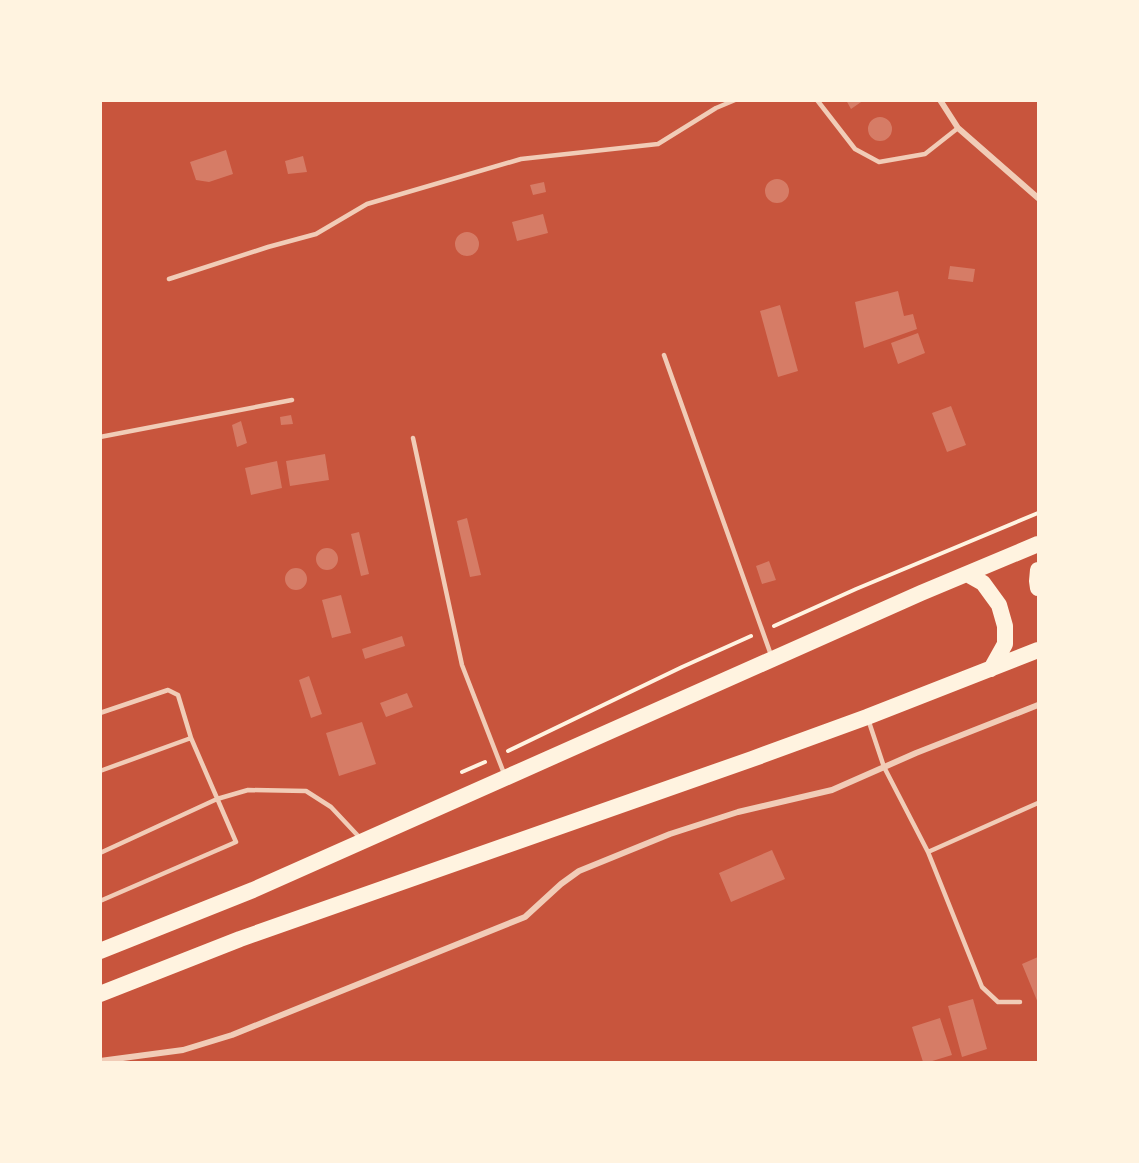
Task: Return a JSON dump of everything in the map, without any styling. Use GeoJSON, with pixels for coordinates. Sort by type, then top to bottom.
{"type":"FeatureCollection","features":[{"type":"Feature","properties":{"kind":"highway"},"geometry":{"type":"LineString","coordinates":[[100,951],[253,890],[772,659],[1038,544]]}},
{"type":"Feature","properties":{"kind":"highway"},"geometry":{"type":"LineString","coordinates":[[1038,570],[1038,588]]}},
{"type":"Feature","properties":{"kind":"highway"},"geometry":{"type":"LineString","coordinates":[[967,574],[983,583],[999,605],[1005,626],[1005,644],[991,669]]}},
{"type":"Feature","properties":{"kind":"highway"},"geometry":{"type":"LineString","coordinates":[[100,994],[240,939],[867,717],[1038,650]]}},
{"type":"Feature","properties":{"kind":"street"},"geometry":{"type":"LineString","coordinates":[[940,100],[958,128],[1038,198]]}},
{"type":"Feature","properties":{"kind":"street"},"geometry":{"type":"LineString","coordinates":[[100,1060],[183,1050],[232,1035],[525,917],[579,871],[670,834],[728,815],[832,790],[916,753],[1038,705]]}},
{"type":"Feature","properties":{"kind":"lane"},"geometry":{"type":"LineString","coordinates":[[169,279],[316,234],[367,204],[521,159],[658,144],[716,108],[735,100]]}},
{"type":"Feature","properties":{"kind":"lane"},"geometry":{"type":"LineString","coordinates":[[817,100],[855,149],[879,162],[925,154],[958,128]]}},
{"type":"Feature","properties":{"kind":"lane"},"geometry":{"type":"LineString","coordinates":[[664,355],[772,659]]}},
{"type":"Feature","properties":{"kind":"lane"},"geometry":{"type":"LineString","coordinates":[[100,437],[292,400]]}},
{"type":"Feature","properties":{"kind":"lane"},"geometry":{"type":"LineString","coordinates":[[413,438],[462,665],[506,778]]}},
{"type":"Feature","properties":{"kind":"lane"},"geometry":{"type":"LineString","coordinates":[[100,713],[168,690],[178,695],[191,738],[236,842],[100,901]]}},
{"type":"Feature","properties":{"kind":"lane"},"geometry":{"type":"LineString","coordinates":[[867,717],[884,767],[928,852],[982,987],[998,1002],[1020,1002]]}},
{"type":"Feature","properties":{"kind":"lane"},"geometry":{"type":"LineString","coordinates":[[100,771],[191,738]]}},
{"type":"Feature","properties":{"kind":"lane"},"geometry":{"type":"LineString","coordinates":[[100,853],[217,799],[248,790],[306,791],[331,807],[363,841]]}},
{"type":"Feature","properties":{"kind":"lane"},"geometry":{"type":"LineString","coordinates":[[928,852],[1038,803]]}},
{"type":"Feature","properties":{"kind":"path"},"geometry":{"type":"LineString","coordinates":[[770,628],[856,589],[1038,513]]}},
{"type":"Feature","properties":{"kind":"path"},"geometry":{"type":"LineString","coordinates":[[459,774],[682,667],[759,633]]}},
{"type":"Feature","properties":{"kind":"building"},"geometry":{"type":"Polygon","coordinates":[[[846,100],[864,100],[851,109],[846,100]]]}},
{"type":"Feature","properties":{"kind":"building"},"geometry":{"type":"Polygon","coordinates":[[[880,117],[889,120],[892,129],[889,138],[880,141],[871,138],[868,129],[871,120],[880,117]]]}},
{"type":"Feature","properties":{"kind":"building"},"geometry":{"type":"Polygon","coordinates":[[[226,150],[233,174],[209,182],[196,180],[190,162],[226,150]]]}},
{"type":"Feature","properties":{"kind":"building"},"geometry":{"type":"Polygon","coordinates":[[[303,156],[307,172],[288,174],[285,161],[303,156]]]}},
{"type":"Feature","properties":{"kind":"building"},"geometry":{"type":"Polygon","coordinates":[[[777,179],[786,182],[789,191],[786,200],[777,203],[768,200],[765,191],[768,182],[777,179]]]}},
{"type":"Feature","properties":{"kind":"building"},"geometry":{"type":"Polygon","coordinates":[[[544,182],[546,192],[533,195],[530,185],[544,182]]]}},
{"type":"Feature","properties":{"kind":"building"},"geometry":{"type":"Polygon","coordinates":[[[543,214],[548,233],[517,241],[512,222],[543,214]]]}},
{"type":"Feature","properties":{"kind":"building"},"geometry":{"type":"Polygon","coordinates":[[[467,232],[476,235],[479,244],[476,253],[467,256],[458,253],[455,244],[458,235],[467,232]]]}},
{"type":"Feature","properties":{"kind":"building"},"geometry":{"type":"Polygon","coordinates":[[[950,266],[975,269],[973,282],[948,279],[950,266]]]}},
{"type":"Feature","properties":{"kind":"building"},"geometry":{"type":"Polygon","coordinates":[[[898,291],[904,316],[913,314],[917,329],[864,348],[855,302],[898,291]]]}},
{"type":"Feature","properties":{"kind":"building"},"geometry":{"type":"Polygon","coordinates":[[[780,305],[798,371],[778,377],[760,311],[780,305]]]}},
{"type":"Feature","properties":{"kind":"building"},"geometry":{"type":"Polygon","coordinates":[[[918,333],[925,353],[898,364],[891,343],[918,333]]]}},
{"type":"Feature","properties":{"kind":"building"},"geometry":{"type":"Polygon","coordinates":[[[951,406],[966,445],[947,452],[932,413],[951,406]]]}},
{"type":"Feature","properties":{"kind":"building"},"geometry":{"type":"Polygon","coordinates":[[[291,415],[293,424],[281,425],[280,417],[291,415]]]}},
{"type":"Feature","properties":{"kind":"building"},"geometry":{"type":"Polygon","coordinates":[[[241,421],[247,443],[237,447],[232,425],[241,421]]]}},
{"type":"Feature","properties":{"kind":"building"},"geometry":{"type":"Polygon","coordinates":[[[325,454],[329,480],[290,486],[286,461],[325,454]]]}},
{"type":"Feature","properties":{"kind":"building"},"geometry":{"type":"Polygon","coordinates":[[[277,461],[282,488],[251,495],[245,468],[277,461]]]}},
{"type":"Feature","properties":{"kind":"building"},"geometry":{"type":"Polygon","coordinates":[[[467,518],[481,575],[470,577],[457,521],[467,518]]]}},
{"type":"Feature","properties":{"kind":"building"},"geometry":{"type":"Polygon","coordinates":[[[359,532],[369,574],[361,576],[351,534],[359,532]]]}},
{"type":"Feature","properties":{"kind":"building"},"geometry":{"type":"Polygon","coordinates":[[[327,548],[335,551],[338,559],[335,567],[327,570],[319,567],[316,559],[319,551],[327,548]]]}},
{"type":"Feature","properties":{"kind":"building"},"geometry":{"type":"Polygon","coordinates":[[[769,561],[776,580],[762,584],[756,566],[769,561]]]}},
{"type":"Feature","properties":{"kind":"building"},"geometry":{"type":"Polygon","coordinates":[[[296,568],[304,571],[307,579],[304,587],[296,590],[288,587],[285,579],[288,571],[296,568]]]}},
{"type":"Feature","properties":{"kind":"building"},"geometry":{"type":"Polygon","coordinates":[[[341,595],[351,633],[332,638],[322,600],[341,595]]]}},
{"type":"Feature","properties":{"kind":"building"},"geometry":{"type":"Polygon","coordinates":[[[402,636],[405,646],[365,659],[362,649],[402,636]]]}},
{"type":"Feature","properties":{"kind":"building"},"geometry":{"type":"Polygon","coordinates":[[[309,676],[322,714],[311,718],[299,680],[309,676]]]}},
{"type":"Feature","properties":{"kind":"building"},"geometry":{"type":"Polygon","coordinates":[[[407,693],[413,707],[386,717],[380,703],[407,693]]]}},
{"type":"Feature","properties":{"kind":"building"},"geometry":{"type":"Polygon","coordinates":[[[362,722],[376,764],[339,776],[326,733],[362,722]]]}},
{"type":"Feature","properties":{"kind":"building"},"geometry":{"type":"Polygon","coordinates":[[[772,850],[785,879],[731,902],[719,873],[772,850]]]}},
{"type":"Feature","properties":{"kind":"building"},"geometry":{"type":"Polygon","coordinates":[[[1038,957],[1038,1003],[1022,964],[1038,957]]]}},
{"type":"Feature","properties":{"kind":"building"},"geometry":{"type":"Polygon","coordinates":[[[973,999],[987,1049],[962,1057],[948,1006],[973,999]]]}},
{"type":"Feature","properties":{"kind":"building"},"geometry":{"type":"Polygon","coordinates":[[[940,1018],[952,1055],[923,1062],[912,1027],[940,1018]]]}}]}
